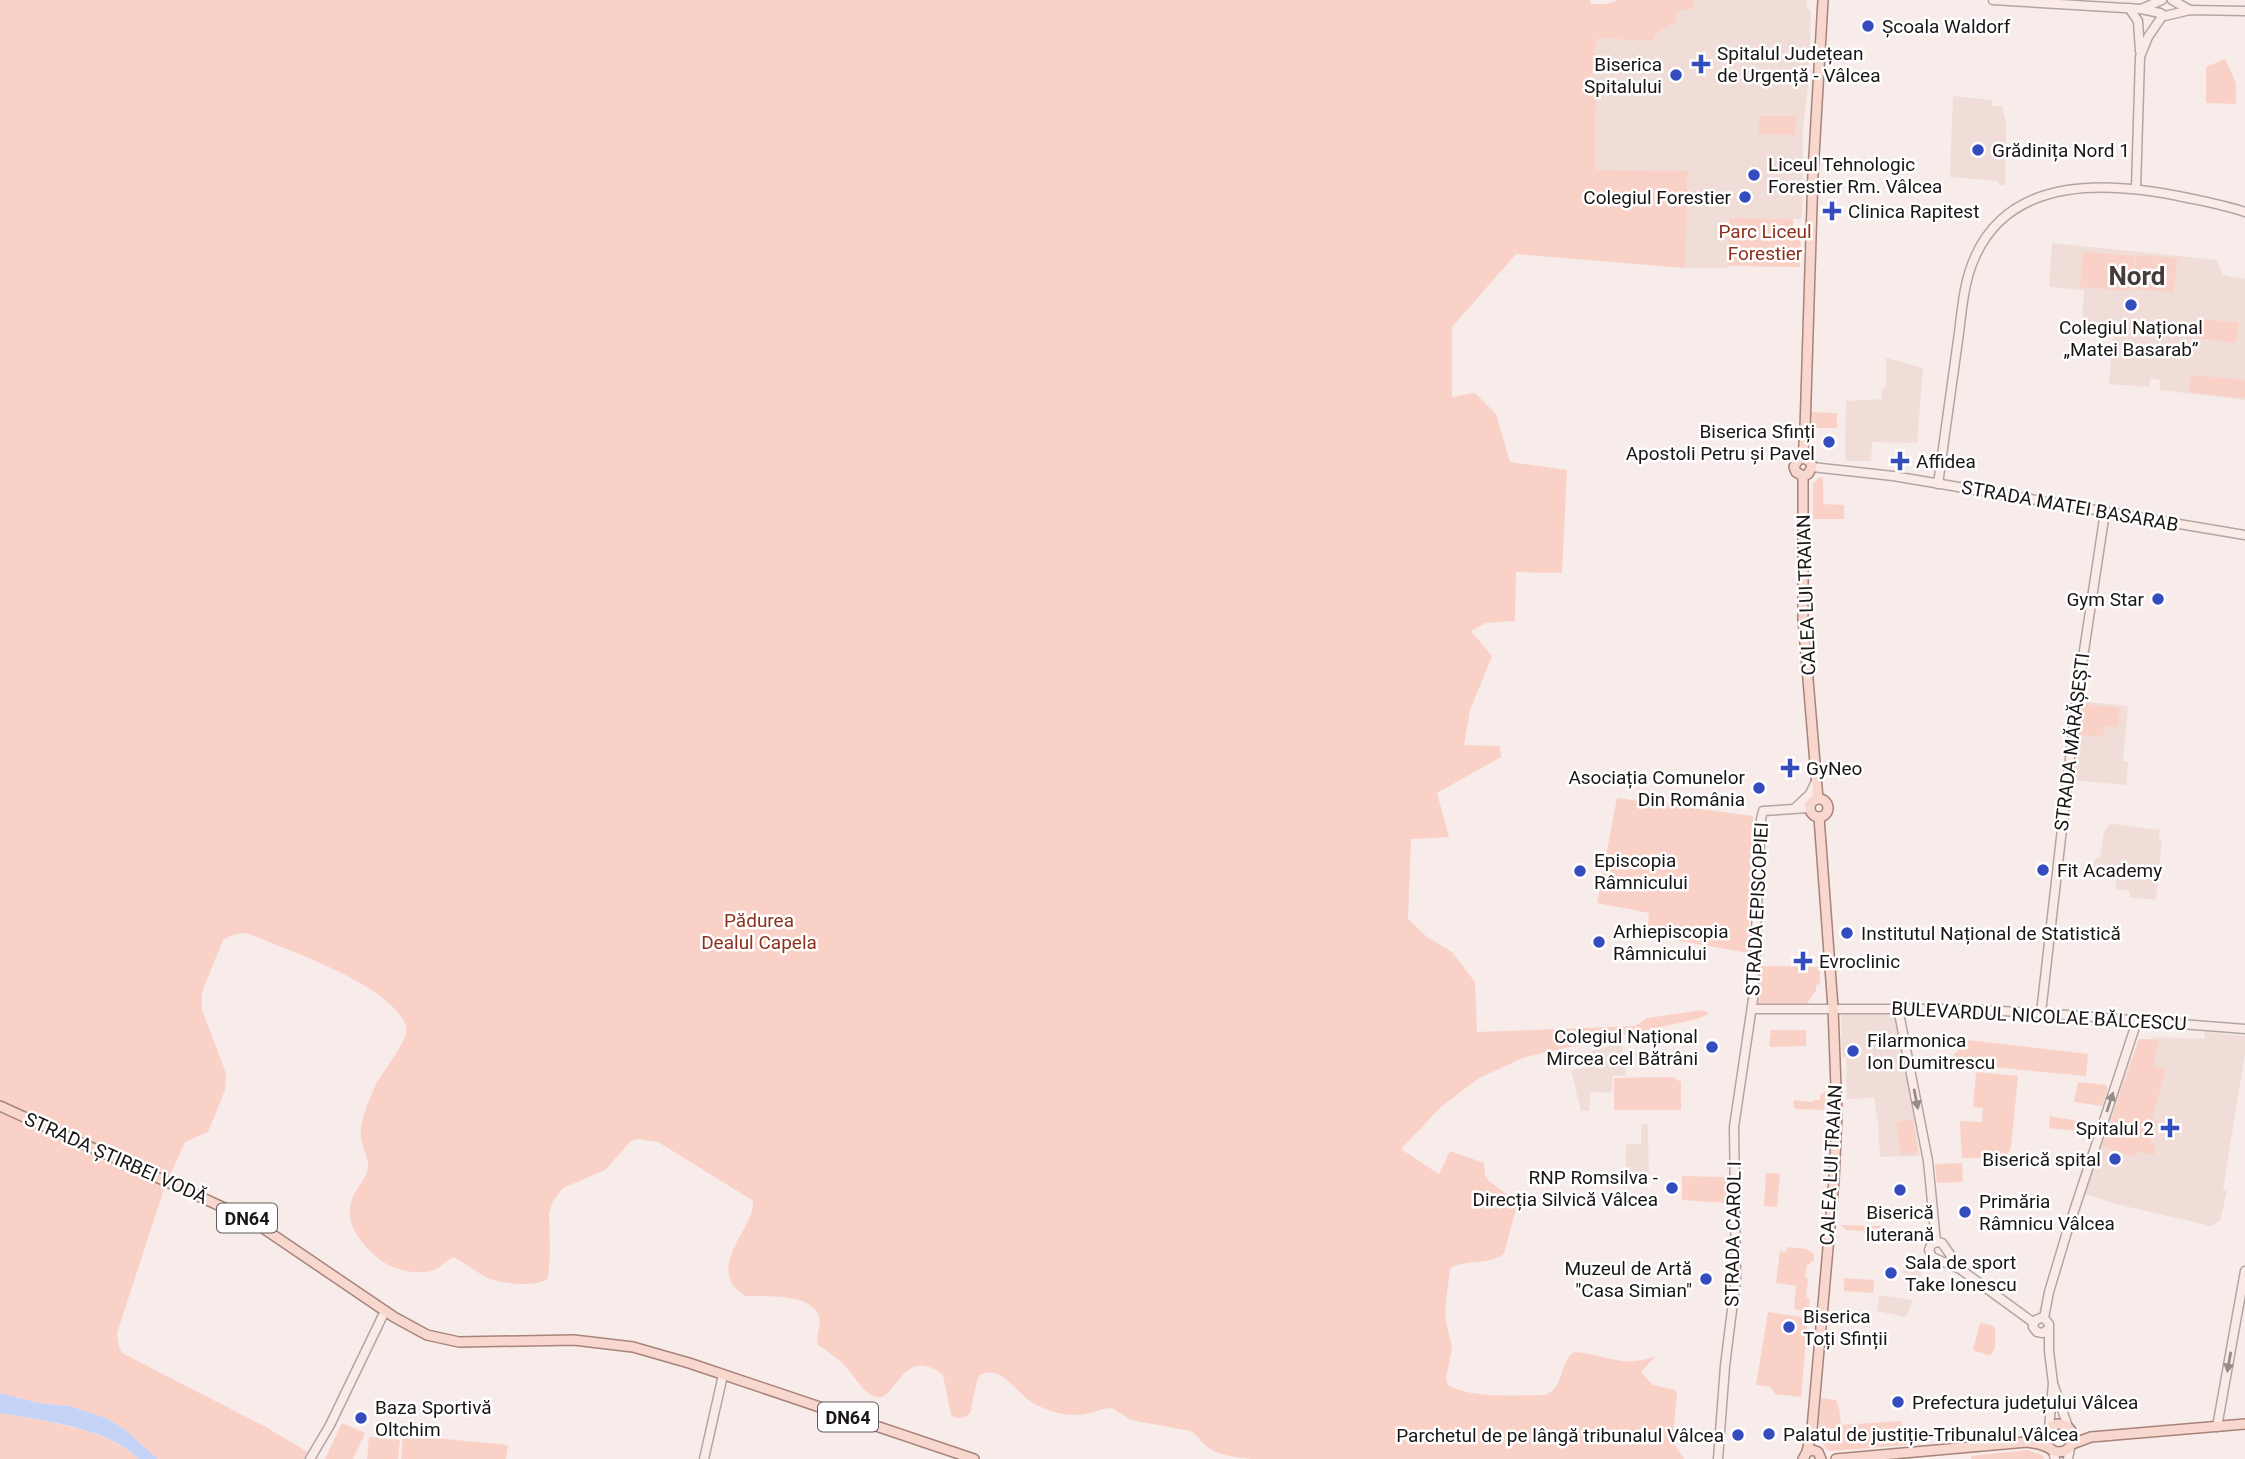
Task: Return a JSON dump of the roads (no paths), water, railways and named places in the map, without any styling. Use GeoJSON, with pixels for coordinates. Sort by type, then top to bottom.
{"type":"FeatureCollection","features":[{"type":"Feature","properties":{"kind":"main road","name":"CALEA LUI TRAIAN"},"geometry":{"type":"LineString","coordinates":[[1805,1456],[1812,1429],[1836,1143],[1837,1100],[1819,817],[1824,815],[1828,808],[1826,802],[1818,799],[1816,781],[1802,604],[1803,476],[1796,472],[1794,467],[1796,462],[1803,458],[1822,0]]}},
{"type":"Feature","properties":{"kind":"main road"},"geometry":{"type":"LineString","coordinates":[[1803,458],[1810,461],[1812,467],[1810,472],[1803,476]]}},
{"type":"Feature","properties":{"kind":"main road"},"geometry":{"type":"LineString","coordinates":[[1818,799],[1811,803],[1810,808],[1812,814],[1819,817]]}},
{"type":"Feature","properties":{"kind":"main road","name":"STRADA ȘTIRBEI VODĂ"},"geometry":{"type":"LineString","coordinates":[[0,1106],[251,1220],[416,1330],[450,1341],[574,1340],[608,1343],[668,1356],[974,1459]]}},
{"type":"Feature","properties":{"kind":"main road"},"geometry":{"type":"LineString","coordinates":[[2027,1442],[2060,1424],[2091,1437]]}},
{"type":"Feature","properties":{"kind":"main road"},"geometry":{"type":"LineString","coordinates":[[1805,1456],[1812,1450],[1837,1459],[2027,1442],[2039,1444],[2053,1453],[2062,1452],[2091,1437],[2245,1424]]}},
{"type":"Feature","properties":{"kind":"main road","name":"CALEA LUI TRAIAN"},"geometry":{"type":"LineString","coordinates":[[1812,1429],[1820,1455]]}},
{"type":"Feature","properties":{"kind":"main road"},"geometry":{"type":"LineString","coordinates":[[2070,1430],[2071,1446]]}},
{"type":"Feature","properties":{"kind":"main road"},"geometry":{"type":"LineString","coordinates":[[2048,1432],[2046,1442],[2053,1453]]}},
{"type":"Feature","properties":{"kind":"street"},"geometry":{"type":"LineString","coordinates":[[1993,0],[2141,9],[2168,16],[2190,10],[2245,10]]}},
{"type":"Feature","properties":{"kind":"street"},"geometry":{"type":"LineString","coordinates":[[2141,9],[2162,0]]}},
{"type":"Feature","properties":{"kind":"street"},"geometry":{"type":"LineString","coordinates":[[2161,14],[2158,8],[2162,0]]}},
{"type":"Feature","properties":{"kind":"street"},"geometry":{"type":"LineString","coordinates":[[2173,1],[2176,8],[2173,13]]}},
{"type":"Feature","properties":{"kind":"street"},"geometry":{"type":"LineString","coordinates":[[2173,1],[2190,10]]}},
{"type":"Feature","properties":{"kind":"street"},"geometry":{"type":"LineString","coordinates":[[2129,8],[2140,28],[2136,188]]}},
{"type":"Feature","properties":{"kind":"street"},"geometry":{"type":"LineString","coordinates":[[2140,57],[2161,14]]}},
{"type":"Feature","properties":{"kind":"street"},"geometry":{"type":"LineString","coordinates":[[1938,484],[1963,302],[1971,267],[1981,245],[1999,222],[2013,211],[2048,194],[2092,187],[2136,188],[2245,212]]}},
{"type":"Feature","properties":{"kind":"street","name":"STRADA MATEI BASARAB"},"geometry":{"type":"LineString","coordinates":[[1812,467],[1858,471],[2245,535]]}},
{"type":"Feature","properties":{"kind":"street","name":"STRADA MĂRĂȘEȘTI"},"geometry":{"type":"LineString","coordinates":[[2041,1013],[2077,697],[2105,513]]}},
{"type":"Feature","properties":{"kind":"street"},"geometry":{"type":"LineString","coordinates":[[1793,809],[1810,794],[1816,781]]}},
{"type":"Feature","properties":{"kind":"street"},"geometry":{"type":"LineString","coordinates":[[1793,809],[1810,808]]}},
{"type":"Feature","properties":{"kind":"street","name":"STRADA EPISCOPIEI"},"geometry":{"type":"LineString","coordinates":[[1793,809],[1763,811],[1752,1009],[1833,1008]]}},
{"type":"Feature","properties":{"kind":"street","name":"BULEVARDUL NICOLAE BĂLCESCU"},"geometry":{"type":"LineString","coordinates":[[1833,1008],[2041,1013],[2245,1029]]}},
{"type":"Feature","properties":{"kind":"street"},"geometry":{"type":"LineString","coordinates":[[1898,1008],[1928,1161],[1936,1242]]}},
{"type":"Feature","properties":{"kind":"street","name":"STRADA CAROL I"},"geometry":{"type":"LineString","coordinates":[[1718,1459],[1735,1278],[1734,1127],[1752,1009]]}},
{"type":"Feature","properties":{"kind":"street"},"geometry":{"type":"LineString","coordinates":[[2048,1432],[2053,1384],[2045,1331],[2049,1324],[2044,1318],[2045,1307],[2137,1021]]}},
{"type":"Feature","properties":{"kind":"street"},"geometry":{"type":"LineString","coordinates":[[1960,1269],[1942,1243],[1930,1245],[1929,1252],[1934,1258],[1960,1269],[2034,1322],[2035,1330],[2045,1331]]}},
{"type":"Feature","properties":{"kind":"street"},"geometry":{"type":"LineString","coordinates":[[1940,1259],[1945,1256],[1946,1247]]}},
{"type":"Feature","properties":{"kind":"street"},"geometry":{"type":"LineString","coordinates":[[2217,1427],[2245,1271]]}},
{"type":"Feature","properties":{"kind":"street"},"geometry":{"type":"LineString","coordinates":[[310,1459],[343,1401],[384,1311]]}},
{"type":"Feature","properties":{"kind":"street"},"geometry":{"type":"LineString","coordinates":[[2034,1322],[2038,1318],[2044,1318]]}},
{"type":"Feature","properties":{"kind":"street"},"geometry":{"type":"LineString","coordinates":[[704,1459],[723,1375]]}},
{"type":"Feature","properties":{"kind":"street"},"geometry":{"type":"LineString","coordinates":[[2053,1384],[2070,1430]]}},
{"type":"Feature","properties":{"kind":"street"},"geometry":{"type":"LineString","coordinates":[[2068,1459],[2071,1446]]}},
{"type":"Feature","properties":{"kind":"water"},"geometry":{"type":"Polygon","coordinates":[[[0,1393],[38,1403],[69,1406],[106,1418],[123,1428],[158,1459],[138,1459],[111,1440],[74,1427],[0,1413],[0,1393]]]}},
{"type":"Feature","properties":{"kind":"place","name":"Școala Waldorf"},"geometry":{"type":"Point","coordinates":[1868,26]}},
{"type":"Feature","properties":{"kind":"place","name":"Spitalul Județean de Urgență - Vâlcea"},"geometry":{"type":"Point","coordinates":[1701,64]}},
{"type":"Feature","properties":{"kind":"place","name":"Biserica Spitalului"},"geometry":{"type":"Point","coordinates":[1676,75]}},
{"type":"Feature","properties":{"kind":"place","name":"Grădinița Nord 1"},"geometry":{"type":"Point","coordinates":[1978,150]}},
{"type":"Feature","properties":{"kind":"place","name":"Liceul Tehnologic Forestier Rm. Vâlcea"},"geometry":{"type":"Point","coordinates":[1754,175]}},
{"type":"Feature","properties":{"kind":"place","name":"Colegiul Forestier"},"geometry":{"type":"Point","coordinates":[1745,197]}},
{"type":"Feature","properties":{"kind":"place","name":"Clinica Rapitest"},"geometry":{"type":"Point","coordinates":[1832,211]}},
{"type":"Feature","properties":{"kind":"place","name":"Colegiul Național „Matei Basarab”"},"geometry":{"type":"Point","coordinates":[2131,305]}},
{"type":"Feature","properties":{"kind":"place","name":"Biserica Sfinți Apostoli Petru și Pavel"},"geometry":{"type":"Point","coordinates":[1829,442]}},
{"type":"Feature","properties":{"kind":"place","name":"Affidea"},"geometry":{"type":"Point","coordinates":[1900,461]}},
{"type":"Feature","properties":{"kind":"place","name":"Gym Star"},"geometry":{"type":"Point","coordinates":[2158,599]}},
{"type":"Feature","properties":{"kind":"place","name":"GyNeo"},"geometry":{"type":"Point","coordinates":[1790,768]}},
{"type":"Feature","properties":{"kind":"place","name":"Asociația Comunelor Din România"},"geometry":{"type":"Point","coordinates":[1759,788]}},
{"type":"Feature","properties":{"kind":"place","name":"Fit Academy"},"geometry":{"type":"Point","coordinates":[2043,870]}},
{"type":"Feature","properties":{"kind":"place","name":"Episcopia Râmnicului"},"geometry":{"type":"Point","coordinates":[1580,871]}},
{"type":"Feature","properties":{"kind":"place","name":"Institutul Național de Statistică"},"geometry":{"type":"Point","coordinates":[1847,933]}},
{"type":"Feature","properties":{"kind":"place","name":"Arhiepiscopia Râmnicului"},"geometry":{"type":"Point","coordinates":[1599,942]}},
{"type":"Feature","properties":{"kind":"place","name":"Evroclinic"},"geometry":{"type":"Point","coordinates":[1803,961]}},
{"type":"Feature","properties":{"kind":"place","name":"Colegiul Național Mircea cel Bătrâni"},"geometry":{"type":"Point","coordinates":[1712,1047]}},
{"type":"Feature","properties":{"kind":"place","name":"Filarmonica Ion Dumitrescu"},"geometry":{"type":"Point","coordinates":[1853,1051]}},
{"type":"Feature","properties":{"kind":"place","name":"Spitalul 2"},"geometry":{"type":"Point","coordinates":[2170,1128]}},
{"type":"Feature","properties":{"kind":"place","name":"Biserică spital"},"geometry":{"type":"Point","coordinates":[2115,1159]}},
{"type":"Feature","properties":{"kind":"place","name":"RNP Romsilva - Direcția Silvică Vâlcea"},"geometry":{"type":"Point","coordinates":[1672,1188]}},
{"type":"Feature","properties":{"kind":"place","name":"Biserică luterană"},"geometry":{"type":"Point","coordinates":[1900,1190]}},
{"type":"Feature","properties":{"kind":"place","name":"Primăria Râmnicu Vâlcea"},"geometry":{"type":"Point","coordinates":[1965,1212]}},
{"type":"Feature","properties":{"kind":"place","name":"Sala de sport Take Ionescu"},"geometry":{"type":"Point","coordinates":[1891,1273]}},
{"type":"Feature","properties":{"kind":"place","name":"Muzeul de Artă \"Casa Simian\""},"geometry":{"type":"Point","coordinates":[1706,1279]}},
{"type":"Feature","properties":{"kind":"place","name":"Biserica Toți Sfinții"},"geometry":{"type":"Point","coordinates":[1789,1327]}},
{"type":"Feature","properties":{"kind":"place","name":"Prefectura județului Vâlcea"},"geometry":{"type":"Point","coordinates":[1898,1402]}},
{"type":"Feature","properties":{"kind":"place","name":"Baza Sportivă Oltchim"},"geometry":{"type":"Point","coordinates":[361,1418]}},
{"type":"Feature","properties":{"kind":"place","name":"Palatul de justiție-Tribunalul Vâlcea"},"geometry":{"type":"Point","coordinates":[1769,1434]}},
{"type":"Feature","properties":{"kind":"place","name":"Parchetul de pe lângă tribunalul Vâlcea"},"geometry":{"type":"Point","coordinates":[1738,1435]}},
{"type":"Feature","properties":{"kind":"district","name":"Nord"},"geometry":{"type":"Point","coordinates":[2137,276]}},
{"type":"Feature","properties":{"kind":"park label","name":"Parc Liceul Forestier"},"geometry":{"type":"Point","coordinates":[1765,242]}},
{"type":"Feature","properties":{"kind":"park label","name":"Pădurea Dealul Capela"},"geometry":{"type":"Point","coordinates":[759,931]}}]}
